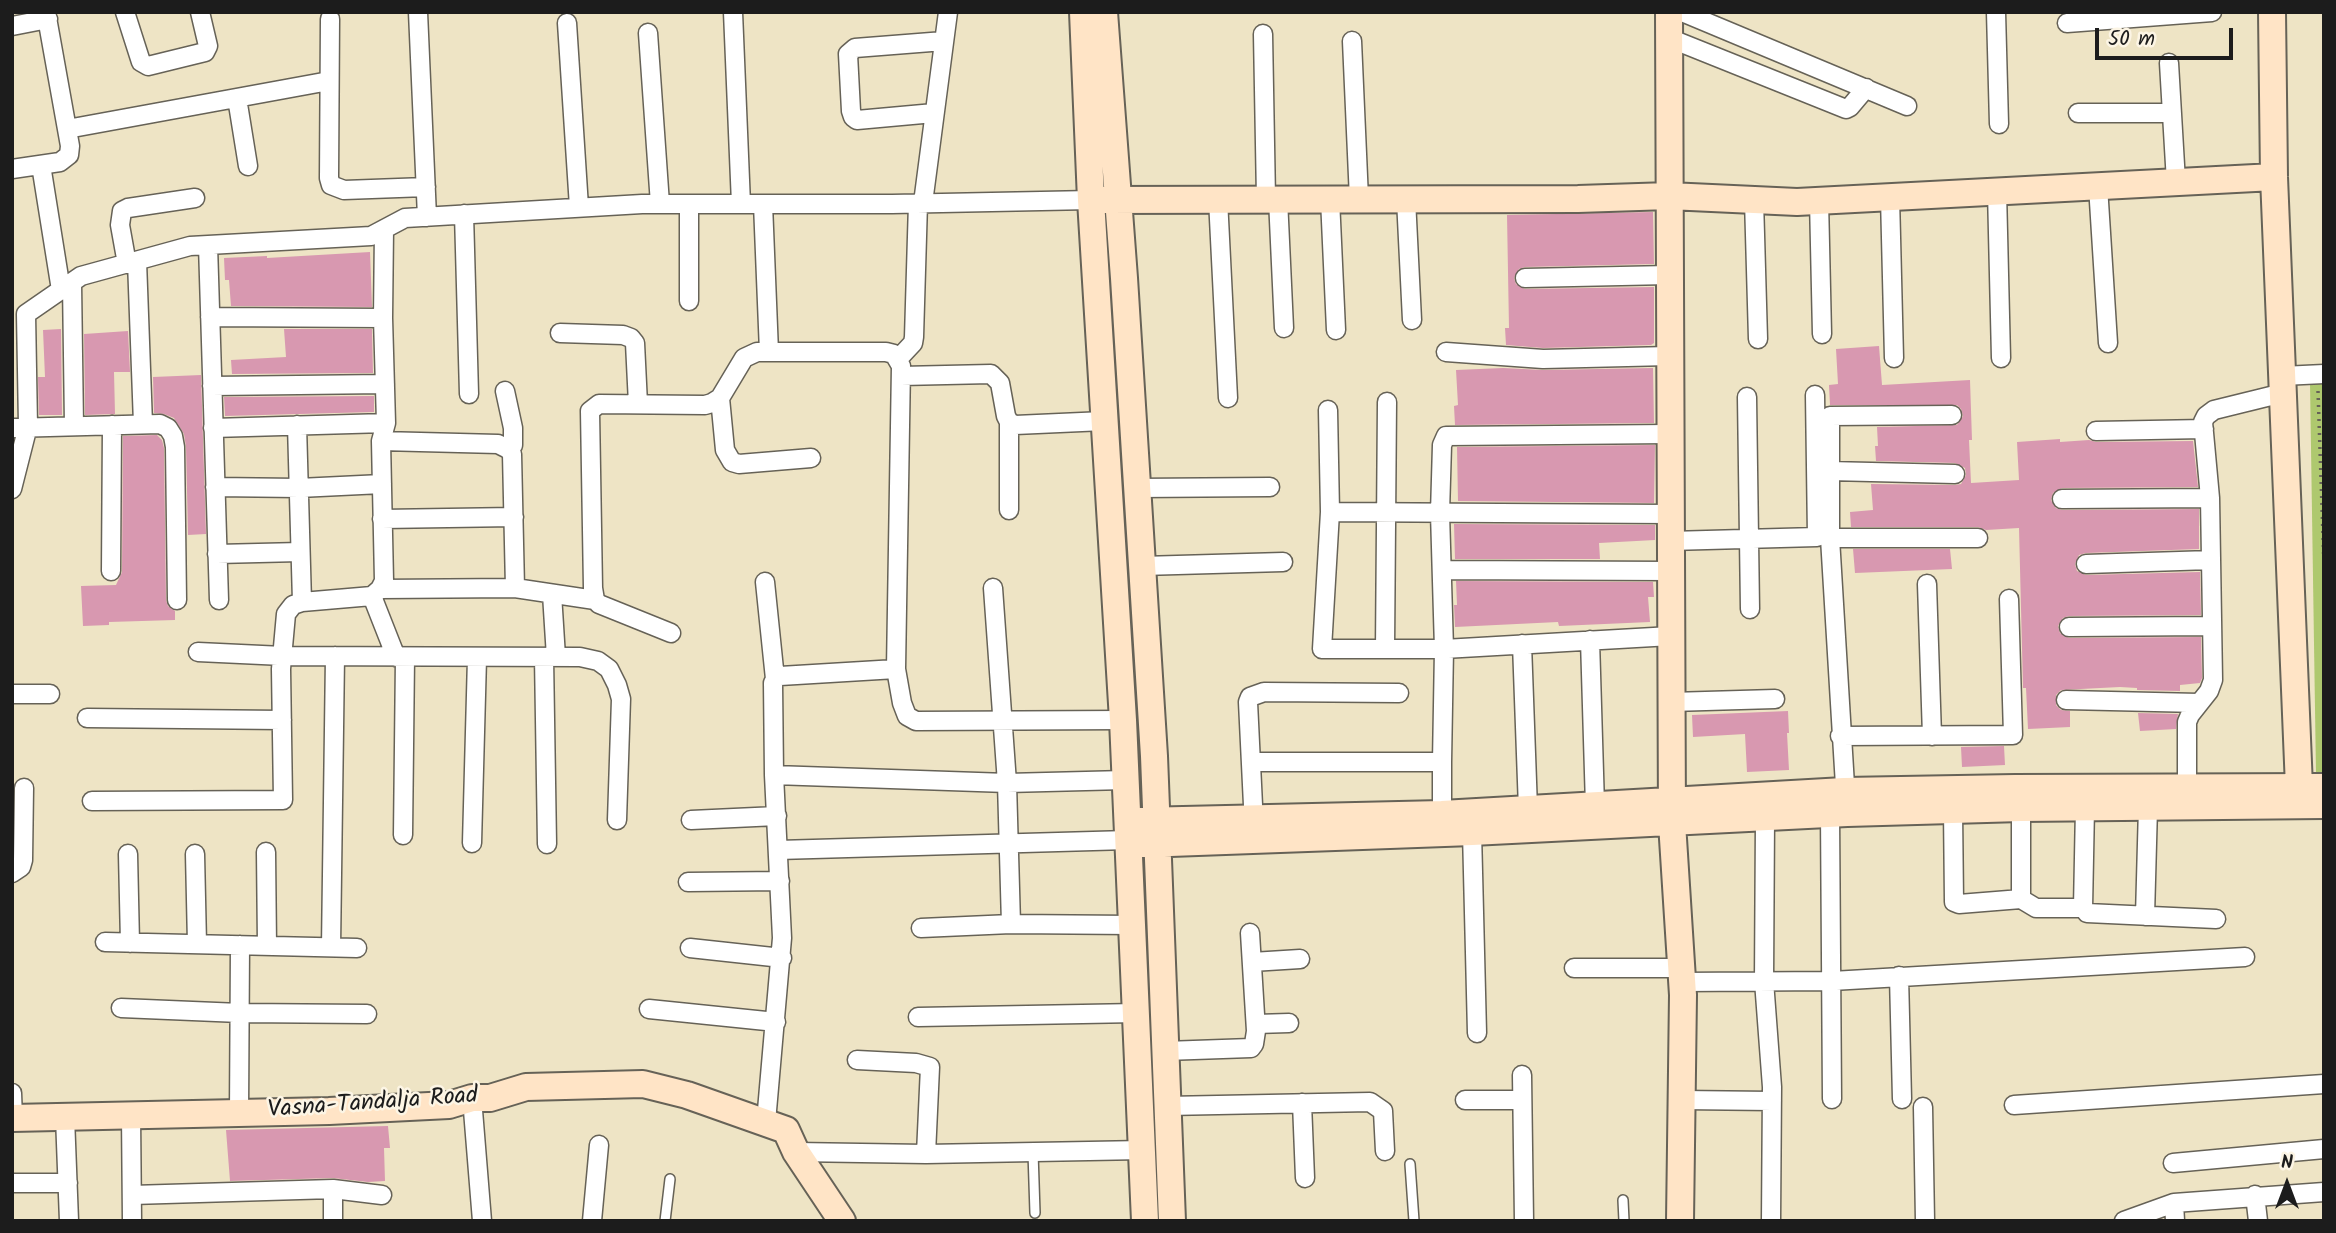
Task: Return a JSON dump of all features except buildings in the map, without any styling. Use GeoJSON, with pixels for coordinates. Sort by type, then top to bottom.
{"type":"FeatureCollection","features":[{"type":"Feature","properties":{"kind":"street"},"geometry":{"type":"LineString","coordinates":[[125,12],[139,58],[148,65],[205,52],[208,46],[200,12]]}},
{"type":"Feature","properties":{"kind":"street"},"geometry":{"type":"LineString","coordinates":[[418,12],[427,217]]}},
{"type":"Feature","properties":{"kind":"street"},"geometry":{"type":"LineString","coordinates":[[733,12],[741,204]]}},
{"type":"Feature","properties":{"kind":"street"},"geometry":{"type":"LineString","coordinates":[[900,368],[914,337],[920,203],[948,12]]}},
{"type":"Feature","properties":{"kind":"street"},"geometry":{"type":"LineString","coordinates":[[1083,12],[1090,200],[1124,720],[1145,1221]]}},
{"type":"Feature","properties":{"kind":"street"},"geometry":{"type":"LineString","coordinates":[[1104,12],[1158,831],[1172,1221]]}},
{"type":"Feature","properties":{"kind":"street"},"geometry":{"type":"LineString","coordinates":[[1682,12],[1907,106]]}},
{"type":"Feature","properties":{"kind":"street"},"geometry":{"type":"LineString","coordinates":[[1996,12],[1999,124]]}},
{"type":"Feature","properties":{"kind":"street"},"geometry":{"type":"LineString","coordinates":[[2067,23],[2212,12]]}},
{"type":"Feature","properties":{"kind":"street"},"geometry":{"type":"LineString","coordinates":[[1254,828],[1472,832],[1672,812],[2187,797],[2311,787],[2283,384],[2274,177],[2272,12]]}},
{"type":"Feature","properties":{"kind":"street"},"geometry":{"type":"LineString","coordinates":[[12,26],[47,16],[70,146],[69,155],[60,162],[12,169]]}},
{"type":"Feature","properties":{"kind":"street"},"geometry":{"type":"LineString","coordinates":[[330,19],[328,178],[331,185],[344,190],[426,187]]}},
{"type":"Feature","properties":{"kind":"street"},"geometry":{"type":"LineString","coordinates":[[567,23],[579,207]]}},
{"type":"Feature","properties":{"kind":"street"},"geometry":{"type":"LineString","coordinates":[[1680,1221],[1683,995],[1672,812],[1669,25],[1846,109],[1866,88]]}},
{"type":"Feature","properties":{"kind":"street"},"geometry":{"type":"LineString","coordinates":[[648,33],[660,204]]}},
{"type":"Feature","properties":{"kind":"street"},"geometry":{"type":"LineString","coordinates":[[1263,34],[1272,199],[1284,328]]}},
{"type":"Feature","properties":{"kind":"street"},"geometry":{"type":"LineString","coordinates":[[934,113],[857,120],[851,111],[848,54],[855,48],[944,41]]}},
{"type":"Feature","properties":{"kind":"street"},"geometry":{"type":"LineString","coordinates":[[1352,41],[1359,199]]}},
{"type":"Feature","properties":{"kind":"street"},"geometry":{"type":"LineString","coordinates":[[2169,63],[2176,182]]}},
{"type":"Feature","properties":{"kind":"street"},"geometry":{"type":"LineString","coordinates":[[67,129],[329,81]]}},
{"type":"Feature","properties":{"kind":"street"},"geometry":{"type":"LineString","coordinates":[[237,97],[248,166]]}},
{"type":"Feature","properties":{"kind":"street"},"geometry":{"type":"LineString","coordinates":[[2078,113],[2172,113]]}},
{"type":"Feature","properties":{"kind":"street"},"geometry":{"type":"LineString","coordinates":[[41,165],[66,286],[74,426]]}},
{"type":"Feature","properties":{"kind":"street"},"geometry":{"type":"LineString","coordinates":[[12,489],[20,427],[26,314],[81,276],[190,246],[371,236],[405,218],[660,204],[1118,199],[1578,199],[1669,196],[1819,200],[2274,177]]}},
{"type":"Feature","properties":{"kind":"street"},"geometry":{"type":"LineString","coordinates":[[2098,186],[2108,343]]}},
{"type":"Feature","properties":{"kind":"street"},"geometry":{"type":"LineString","coordinates":[[1997,191],[2001,358]]}},
{"type":"Feature","properties":{"kind":"street"},"geometry":{"type":"LineString","coordinates":[[1890,197],[1894,358]]}},
{"type":"Feature","properties":{"kind":"street"},"geometry":{"type":"LineString","coordinates":[[143,424],[132,262],[120,225],[122,211],[195,198]]}},
{"type":"Feature","properties":{"kind":"street"},"geometry":{"type":"LineString","coordinates":[[1218,199],[1228,398]]}},
{"type":"Feature","properties":{"kind":"street"},"geometry":{"type":"LineString","coordinates":[[1330,199],[1336,330]]}},
{"type":"Feature","properties":{"kind":"street"},"geometry":{"type":"LineString","coordinates":[[1406,199],[1412,320]]}},
{"type":"Feature","properties":{"kind":"street"},"geometry":{"type":"LineString","coordinates":[[1754,200],[1758,339]]}},
{"type":"Feature","properties":{"kind":"street"},"geometry":{"type":"LineString","coordinates":[[1819,200],[1822,334]]}},
{"type":"Feature","properties":{"kind":"street"},"geometry":{"type":"LineString","coordinates":[[689,204],[689,301]]}},
{"type":"Feature","properties":{"kind":"street"},"geometry":{"type":"LineString","coordinates":[[763,204],[769,352]]}},
{"type":"Feature","properties":{"kind":"street"},"geometry":{"type":"LineString","coordinates":[[464,215],[468,394]]}},
{"type":"Feature","properties":{"kind":"street"},"geometry":{"type":"LineString","coordinates":[[376,592],[383,581],[384,229]]}},
{"type":"Feature","properties":{"kind":"street"},"geometry":{"type":"LineString","coordinates":[[208,245],[219,600]]}},
{"type":"Feature","properties":{"kind":"street"},"geometry":{"type":"LineString","coordinates":[[1525,278],[1669,275]]}},
{"type":"Feature","properties":{"kind":"street"},"geometry":{"type":"LineString","coordinates":[[210,317],[383,318]]}},
{"type":"Feature","properties":{"kind":"street"},"geometry":{"type":"LineString","coordinates":[[560,333],[623,335],[632,338],[635,343],[638,404]]}},
{"type":"Feature","properties":{"kind":"street"},"geometry":{"type":"LineString","coordinates":[[595,600],[590,411],[599,404],[712,403],[720,398],[744,358],[757,352],[886,352],[894,354],[900,368],[896,669],[902,704],[907,716],[916,721],[1124,720]]}},
{"type":"Feature","properties":{"kind":"street"},"geometry":{"type":"LineString","coordinates":[[1446,352],[1543,359],[1669,356]]}},
{"type":"Feature","properties":{"kind":"street"},"geometry":{"type":"LineString","coordinates":[[900,368],[991,374],[1000,383],[1009,422],[1009,510]]}},
{"type":"Feature","properties":{"kind":"street"},"geometry":{"type":"LineString","coordinates":[[2187,797],[2187,722],[2209,691],[2213,680],[2210,626],[2210,499],[2203,422],[2214,410],[2283,384],[2320,374]]}},
{"type":"Feature","properties":{"kind":"street"},"geometry":{"type":"LineString","coordinates":[[212,386],[385,384]]}},
{"type":"Feature","properties":{"kind":"street"},"geometry":{"type":"LineString","coordinates":[[506,391],[513,428],[513,445],[508,449]]}},
{"type":"Feature","properties":{"kind":"street"},"geometry":{"type":"LineString","coordinates":[[1670,541],[1817,537],[1815,395]]}},
{"type":"Feature","properties":{"kind":"street"},"geometry":{"type":"LineString","coordinates":[[1747,397],[1750,609]]}},
{"type":"Feature","properties":{"kind":"street"},"geometry":{"type":"LineString","coordinates":[[720,398],[725,450],[732,462],[739,464],[811,458]]}},
{"type":"Feature","properties":{"kind":"street"},"geometry":{"type":"LineString","coordinates":[[1385,649],[1387,402]]}},
{"type":"Feature","properties":{"kind":"street"},"geometry":{"type":"LineString","coordinates":[[1328,410],[1330,512],[1322,649],[1444,649],[1671,636]]}},
{"type":"Feature","properties":{"kind":"street"},"geometry":{"type":"LineString","coordinates":[[1832,1099],[1832,981],[1840,806],[1840,736],[1830,538],[1830,416],[1952,415]]}},
{"type":"Feature","properties":{"kind":"street"},"geometry":{"type":"LineString","coordinates":[[1009,422],[1020,426],[1104,421]]}},
{"type":"Feature","properties":{"kind":"street"},"geometry":{"type":"LineString","coordinates":[[20,427],[160,424],[168,428],[173,436],[177,600]]}},
{"type":"Feature","properties":{"kind":"street"},"geometry":{"type":"LineString","coordinates":[[111,571],[112,425]]}},
{"type":"Feature","properties":{"kind":"street"},"geometry":{"type":"LineString","coordinates":[[214,428],[297,425],[498,444],[508,449],[512,454],[515,588]]}},
{"type":"Feature","properties":{"kind":"street"},"geometry":{"type":"LineString","coordinates":[[297,425],[302,602]]}},
{"type":"Feature","properties":{"kind":"street"},"geometry":{"type":"LineString","coordinates":[[2096,431],[2204,429]]}},
{"type":"Feature","properties":{"kind":"street"},"geometry":{"type":"LineString","coordinates":[[1442,814],[1444,649],[1440,513],[1442,445],[1446,436],[1669,434]]}},
{"type":"Feature","properties":{"kind":"street"},"geometry":{"type":"LineString","coordinates":[[1829,471],[1955,474]]}},
{"type":"Feature","properties":{"kind":"street"},"geometry":{"type":"LineString","coordinates":[[215,487],[299,488],[382,484]]}},
{"type":"Feature","properties":{"kind":"street"},"geometry":{"type":"LineString","coordinates":[[1137,488],[1270,487]]}},
{"type":"Feature","properties":{"kind":"street"},"geometry":{"type":"LineString","coordinates":[[2062,499],[2210,499]]}},
{"type":"Feature","properties":{"kind":"street"},"geometry":{"type":"LineString","coordinates":[[1330,512],[1670,514]]}},
{"type":"Feature","properties":{"kind":"street"},"geometry":{"type":"LineString","coordinates":[[382,519],[514,517]]}},
{"type":"Feature","properties":{"kind":"street"},"geometry":{"type":"LineString","coordinates":[[1830,538],[1978,538]]}},
{"type":"Feature","properties":{"kind":"street"},"geometry":{"type":"LineString","coordinates":[[217,554],[300,552]]}},
{"type":"Feature","properties":{"kind":"street"},"geometry":{"type":"LineString","coordinates":[[2086,564],[2211,560]]}},
{"type":"Feature","properties":{"kind":"street"},"geometry":{"type":"LineString","coordinates":[[1142,566],[1283,562]]}},
{"type":"Feature","properties":{"kind":"street"},"geometry":{"type":"LineString","coordinates":[[1442,570],[1670,571]]}},
{"type":"Feature","properties":{"kind":"street"},"geometry":{"type":"LineString","coordinates":[[765,582],[775,678],[771,691],[782,958],[766,1122]]}},
{"type":"Feature","properties":{"kind":"street"},"geometry":{"type":"LineString","coordinates":[[1927,584],[1931,736]]}},
{"type":"Feature","properties":{"kind":"street"},"geometry":{"type":"LineString","coordinates":[[92,801],[283,800],[283,656],[286,614],[293,605],[302,602],[376,592],[515,588],[595,600],[671,633]]}},
{"type":"Feature","properties":{"kind":"street"},"geometry":{"type":"LineString","coordinates":[[993,588],[1007,783],[1011,924]]}},
{"type":"Feature","properties":{"kind":"street"},"geometry":{"type":"LineString","coordinates":[[376,592],[401,657],[403,835]]}},
{"type":"Feature","properties":{"kind":"street"},"geometry":{"type":"LineString","coordinates":[[547,844],[552,594]]}},
{"type":"Feature","properties":{"kind":"street"},"geometry":{"type":"LineString","coordinates":[[1840,736],[2013,736],[2008,598]]}},
{"type":"Feature","properties":{"kind":"street"},"geometry":{"type":"LineString","coordinates":[[2069,626],[2210,626]]}},
{"type":"Feature","properties":{"kind":"street"},"geometry":{"type":"LineString","coordinates":[[1590,640],[1595,806]]}},
{"type":"Feature","properties":{"kind":"street"},"geometry":{"type":"LineString","coordinates":[[1522,644],[1528,809]]}},
{"type":"Feature","properties":{"kind":"street"},"geometry":{"type":"LineString","coordinates":[[198,652],[283,656],[580,657],[598,661],[610,669],[621,699],[617,820]]}},
{"type":"Feature","properties":{"kind":"street"},"geometry":{"type":"LineString","coordinates":[[331,947],[335,656]]}},
{"type":"Feature","properties":{"kind":"street"},"geometry":{"type":"LineString","coordinates":[[472,843],[477,658]]}},
{"type":"Feature","properties":{"kind":"street"},"geometry":{"type":"LineString","coordinates":[[775,678],[896,669]]}},
{"type":"Feature","properties":{"kind":"street"},"geometry":{"type":"LineString","coordinates":[[1254,828],[1248,702],[1250,697],[1256,694],[1399,693]]}},
{"type":"Feature","properties":{"kind":"street"},"geometry":{"type":"LineString","coordinates":[[12,694],[50,694]]}},
{"type":"Feature","properties":{"kind":"street"},"geometry":{"type":"LineString","coordinates":[[1671,702],[1775,699]]}},
{"type":"Feature","properties":{"kind":"street"},"geometry":{"type":"LineString","coordinates":[[2066,700],[2199,703]]}},
{"type":"Feature","properties":{"kind":"street"},"geometry":{"type":"LineString","coordinates":[[88,718],[282,720]]}},
{"type":"Feature","properties":{"kind":"street"},"geometry":{"type":"LineString","coordinates":[[1251,762],[1442,762]]}},
{"type":"Feature","properties":{"kind":"street"},"geometry":{"type":"LineString","coordinates":[[774,775],[1007,783],[1125,780]]}},
{"type":"Feature","properties":{"kind":"street"},"geometry":{"type":"LineString","coordinates":[[12,873],[21,867],[23,860],[24,788]]}},
{"type":"Feature","properties":{"kind":"street"},"geometry":{"type":"LineString","coordinates":[[778,850],[1007,843],[1128,836],[1158,831],[1254,828],[1595,806],[1765,818],[1840,806],[1953,810],[2148,807],[2187,797],[2324,805]]}},
{"type":"Feature","properties":{"kind":"street"},"geometry":{"type":"LineString","coordinates":[[2085,807],[2083,908],[2087,913],[2216,919]]}},
{"type":"Feature","properties":{"kind":"street"},"geometry":{"type":"LineString","coordinates":[[2145,916],[2148,807]]}},
{"type":"Feature","properties":{"kind":"street"},"geometry":{"type":"LineString","coordinates":[[2021,808],[2021,899]]}},
{"type":"Feature","properties":{"kind":"street"},"geometry":{"type":"LineString","coordinates":[[1953,810],[1954,902],[1959,904],[2021,899],[2036,908],[2083,908]]}},
{"type":"Feature","properties":{"kind":"street"},"geometry":{"type":"LineString","coordinates":[[691,820],[777,816]]}},
{"type":"Feature","properties":{"kind":"street"},"geometry":{"type":"LineString","coordinates":[[1765,818],[1764,981],[1772,1101],[1771,1221]]}},
{"type":"Feature","properties":{"kind":"street"},"geometry":{"type":"LineString","coordinates":[[1472,832],[1477,1033]]}},
{"type":"Feature","properties":{"kind":"street"},"geometry":{"type":"LineString","coordinates":[[265,852],[267,946]]}},
{"type":"Feature","properties":{"kind":"street"},"geometry":{"type":"LineString","coordinates":[[128,854],[130,943]]}},
{"type":"Feature","properties":{"kind":"street"},"geometry":{"type":"LineString","coordinates":[[195,854],[197,944]]}},
{"type":"Feature","properties":{"kind":"street"},"geometry":{"type":"LineString","coordinates":[[688,882],[780,881]]}},
{"type":"Feature","properties":{"kind":"street"},"geometry":{"type":"LineString","coordinates":[[921,928],[1011,924],[1133,925]]}},
{"type":"Feature","properties":{"kind":"street"},"geometry":{"type":"LineString","coordinates":[[1165,1051],[1251,1048],[1256,1039],[1256,1024],[1250,933]]}},
{"type":"Feature","properties":{"kind":"street"},"geometry":{"type":"LineString","coordinates":[[105,942],[357,948]]}},
{"type":"Feature","properties":{"kind":"street"},"geometry":{"type":"LineString","coordinates":[[239,1113],[240,945]]}},
{"type":"Feature","properties":{"kind":"street"},"geometry":{"type":"LineString","coordinates":[[690,948],[782,958]]}},
{"type":"Feature","properties":{"kind":"street"},"geometry":{"type":"LineString","coordinates":[[1574,968],[1764,981],[1832,981],[2245,957]]}},
{"type":"Feature","properties":{"kind":"street"},"geometry":{"type":"LineString","coordinates":[[1252,962],[1300,959]]}},
{"type":"Feature","properties":{"kind":"street"},"geometry":{"type":"LineString","coordinates":[[1899,976],[1902,1098]]}},
{"type":"Feature","properties":{"kind":"street"},"geometry":{"type":"LineString","coordinates":[[121,1008],[240,1013],[368,1014]]}},
{"type":"Feature","properties":{"kind":"street"},"geometry":{"type":"LineString","coordinates":[[649,1009],[776,1022]]}},
{"type":"Feature","properties":{"kind":"street"},"geometry":{"type":"LineString","coordinates":[[918,1017],[1137,1013]]}},
{"type":"Feature","properties":{"kind":"street"},"geometry":{"type":"LineString","coordinates":[[1256,1024],[1289,1023]]}},
{"type":"Feature","properties":{"kind":"street"},"geometry":{"type":"LineString","coordinates":[[857,1060],[916,1063],[930,1067],[926,1154]]}},
{"type":"Feature","properties":{"kind":"street"},"geometry":{"type":"LineString","coordinates":[[1522,1076],[1524,1221]]}},
{"type":"Feature","properties":{"kind":"street","name":"Vasna-Tandalja Road"},"geometry":{"type":"LineString","coordinates":[[13,1118],[449,1105],[472,1098],[490,1098],[526,1087],[643,1084],[687,1095],[786,1130],[796,1152],[842,1221]]}},
{"type":"Feature","properties":{"kind":"street"},"geometry":{"type":"LineString","coordinates":[[2014,1105],[2324,1084]]}},
{"type":"Feature","properties":{"kind":"street"},"geometry":{"type":"LineString","coordinates":[[12,1093],[13,1118]]}},
{"type":"Feature","properties":{"kind":"street"},"geometry":{"type":"LineString","coordinates":[[472,1098],[482,1221]]}},
{"type":"Feature","properties":{"kind":"street"},"geometry":{"type":"LineString","coordinates":[[1465,1100],[1522,1100]]}},
{"type":"Feature","properties":{"kind":"street"},"geometry":{"type":"LineString","coordinates":[[1682,1100],[1772,1101]]}},
{"type":"Feature","properties":{"kind":"street"},"geometry":{"type":"LineString","coordinates":[[1167,1106],[1370,1102],[1383,1111],[1385,1151]]}},
{"type":"Feature","properties":{"kind":"street"},"geometry":{"type":"LineString","coordinates":[[1302,1103],[1305,1178]]}},
{"type":"Feature","properties":{"kind":"street"},"geometry":{"type":"LineString","coordinates":[[1923,1107],[1924,1221]]}},
{"type":"Feature","properties":{"kind":"street"},"geometry":{"type":"LineString","coordinates":[[131,1115],[132,1221]]}},
{"type":"Feature","properties":{"kind":"street"},"geometry":{"type":"LineString","coordinates":[[65,1117],[69,1221]]}},
{"type":"Feature","properties":{"kind":"street"},"geometry":{"type":"LineString","coordinates":[[592,1221],[599,1145]]}},
{"type":"Feature","properties":{"kind":"street"},"geometry":{"type":"LineString","coordinates":[[2173,1163],[2324,1149]]}},
{"type":"Feature","properties":{"kind":"street"},"geometry":{"type":"LineString","coordinates":[[796,1152],[926,1154],[1143,1150]]}},
{"type":"Feature","properties":{"kind":"street"},"geometry":{"type":"LineString","coordinates":[[12,1183],[68,1183]]}},
{"type":"Feature","properties":{"kind":"street"},"geometry":{"type":"LineString","coordinates":[[132,1195],[333,1189],[382,1195]]}},
{"type":"Feature","properties":{"kind":"street"},"geometry":{"type":"LineString","coordinates":[[333,1189],[333,1221]]}},
{"type":"Feature","properties":{"kind":"street"},"geometry":{"type":"LineString","coordinates":[[2124,1221],[2255,1195],[2324,1192]]}},
{"type":"Feature","properties":{"kind":"street"},"geometry":{"type":"LineString","coordinates":[[2255,1195],[2258,1221]]}},
{"type":"Feature","properties":{"kind":"lane"},"geometry":{"type":"LineString","coordinates":[[1033,1152],[1035,1213]]}},
{"type":"Feature","properties":{"kind":"lane"},"geometry":{"type":"LineString","coordinates":[[1410,1164],[1414,1221]]}},
{"type":"Feature","properties":{"kind":"lane"},"geometry":{"type":"LineString","coordinates":[[665,1221],[670,1179]]}},
{"type":"Feature","properties":{"kind":"lane"},"geometry":{"type":"LineString","coordinates":[[1623,1200],[1624,1221]]}},
{"type":"Feature","properties":{"kind":"path"},"geometry":{"type":"LineString","coordinates":[[2320,374],[2324,565]]}},
{"type":"Feature","properties":{"kind":"green space"},"geometry":{"type":"Polygon","coordinates":[[[2310,382],[2324,382],[2324,774],[2316,774],[2310,382]]]}}]}
